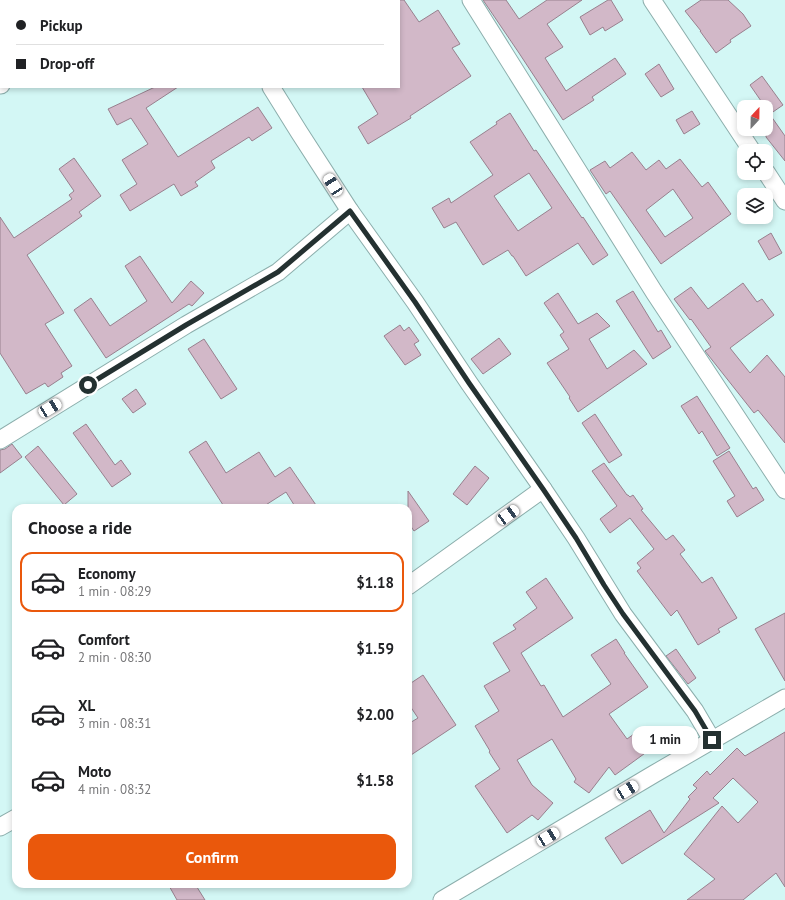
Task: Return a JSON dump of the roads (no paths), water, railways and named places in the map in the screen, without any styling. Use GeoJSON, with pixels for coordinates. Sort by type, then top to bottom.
{"type":"FeatureCollection","features":[{"type":"Feature","properties":{"kind":"street"},"geometry":{"type":"LineString","coordinates":[[471,0],[654,292],[785,490]]}},
{"type":"Feature","properties":{"kind":"street"},"geometry":{"type":"LineString","coordinates":[[652,0],[747,144]]}},
{"type":"Feature","properties":{"kind":"street"},"geometry":{"type":"LineString","coordinates":[[272,88],[350,211],[415,302],[543,489],[576,538],[623,614],[695,711],[712,740]]}},
{"type":"Feature","properties":{"kind":"street"},"geometry":{"type":"LineString","coordinates":[[771,180],[785,201]]}},
{"type":"Feature","properties":{"kind":"street"},"geometry":{"type":"LineString","coordinates":[[0,440],[186,325],[278,272],[350,211]]}},
{"type":"Feature","properties":{"kind":"street"},"geometry":{"type":"LineString","coordinates":[[412,583],[543,489]]}},
{"type":"Feature","properties":{"kind":"street"},"geometry":{"type":"LineString","coordinates":[[442,900],[785,698]]}},
{"type":"Feature","properties":{"kind":"street"},"geometry":{"type":"LineString","coordinates":[[0,827],[12,820]]}}]}
